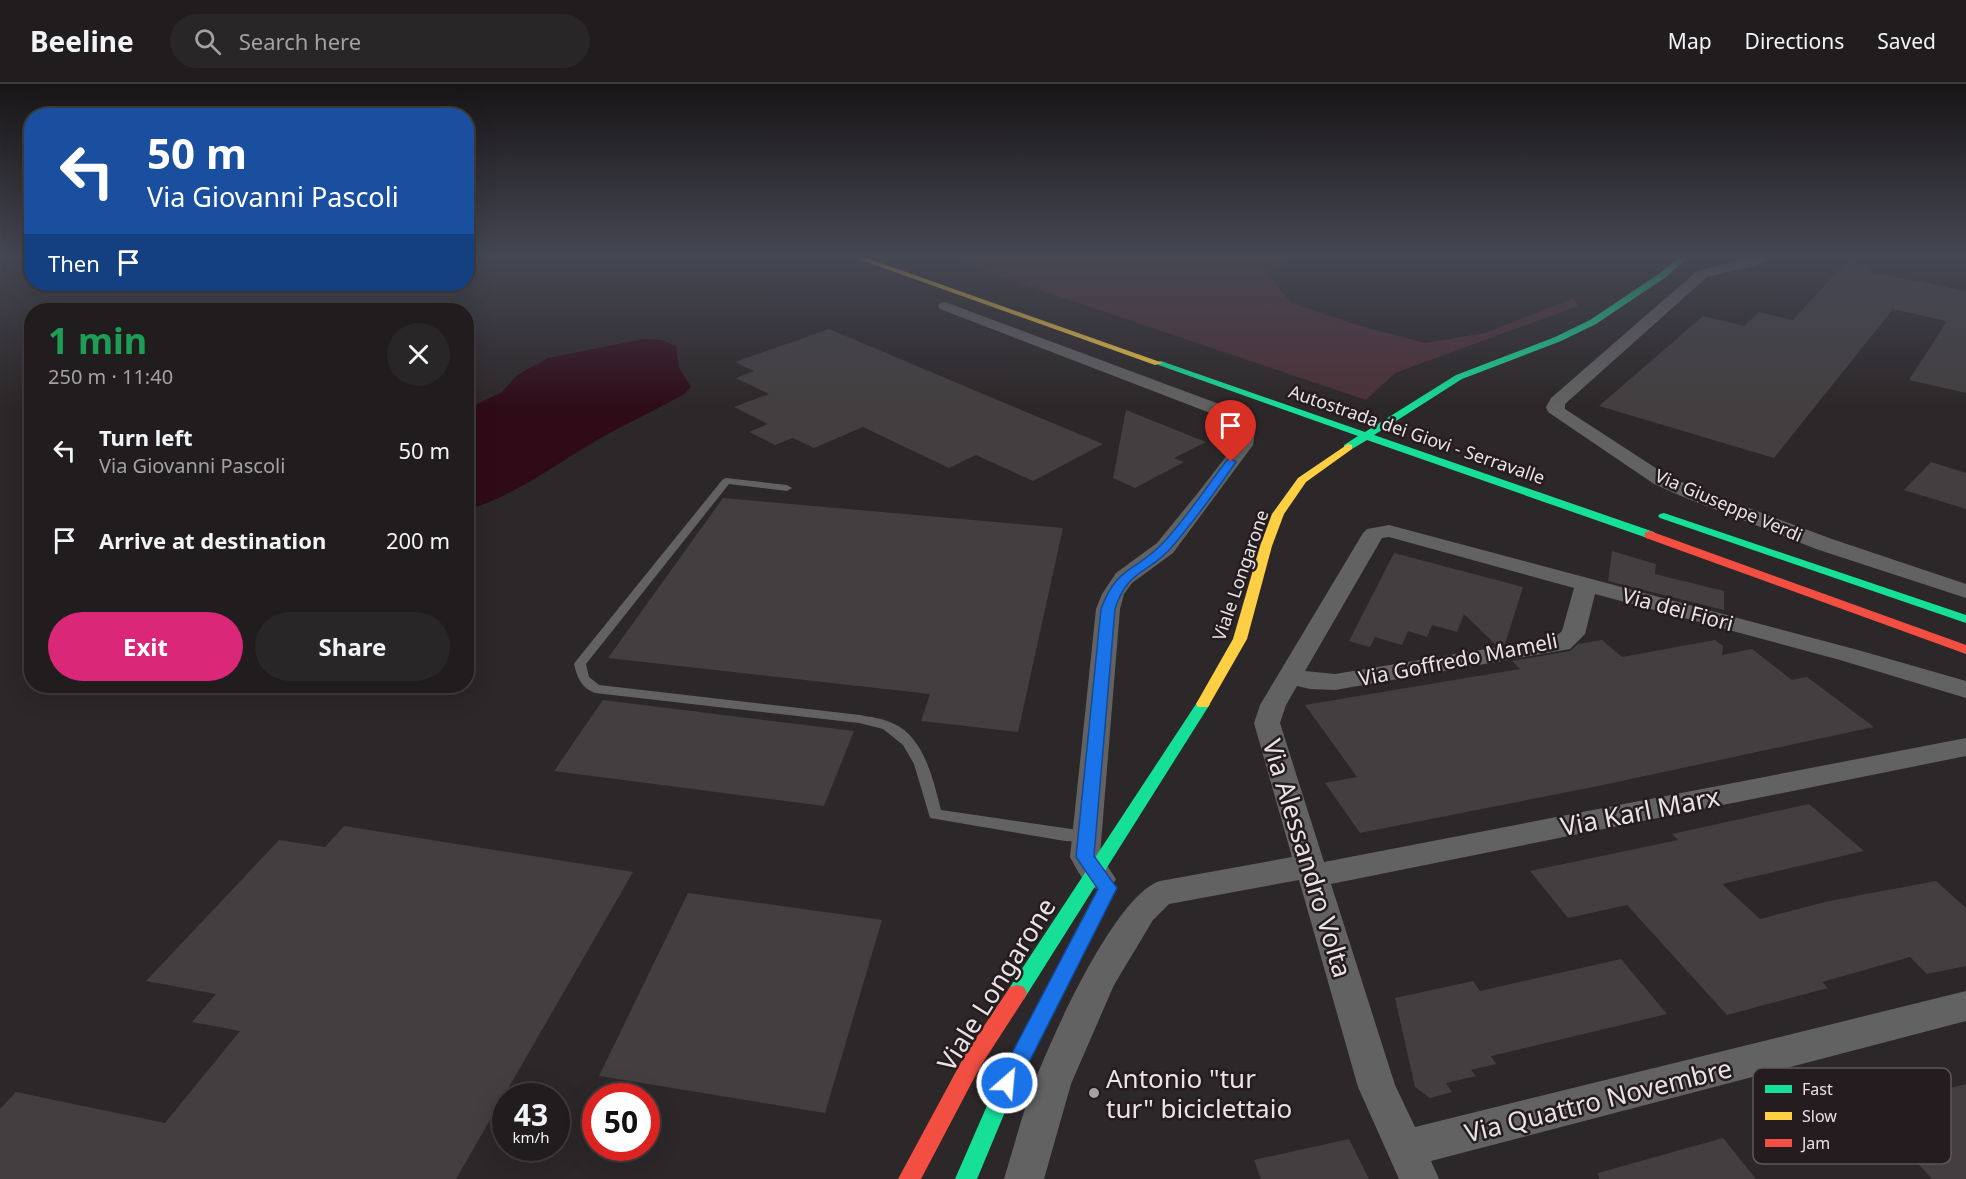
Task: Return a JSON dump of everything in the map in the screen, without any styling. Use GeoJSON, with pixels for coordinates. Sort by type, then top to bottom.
{"type":"FeatureCollection","features":[{"type":"Feature","properties":{"kind":"main road","name":"Autostrada dei Giovi - Serravalle"},"geometry":{"type":"LineString","coordinates":[[1000,307],[1684,547],[1966,650]]}},
{"type":"Feature","properties":{"kind":"main road","name":"Viale Longarone"},"geometry":{"type":"LineString","coordinates":[[966,1179],[1007,1083],[1106,880],[1240,639],[1266,546],[1278,514],[1302,480],[1335,454],[1460,377],[1558,339],[1593,322],[1616,307]]}},
{"type":"Feature","properties":{"kind":"main road","name":"Autostrada dei Giovi - Serravalle"},"geometry":{"type":"LineString","coordinates":[[1368,414],[1402,426]]}},
{"type":"Feature","properties":{"kind":"main road"},"geometry":{"type":"LineString","coordinates":[[1650,511],[1966,619]]}},
{"type":"Feature","properties":{"kind":"main road","name":"Viale Longarone"},"geometry":{"type":"LineString","coordinates":[[1145,821],[1190,728]]}},
{"type":"Feature","properties":{"kind":"main road","name":"Viale Longarone"},"geometry":{"type":"LineString","coordinates":[[909,1179],[973,1060],[1106,880]]}},
{"type":"Feature","properties":{"kind":"street"},"geometry":{"type":"LineString","coordinates":[[948,307],[1224,412],[1241,422],[1246,429],[1244,445],[1165,548],[1124,578],[1113,594],[1108,609],[1085,857],[1106,880]]}},
{"type":"Feature","properties":{"kind":"street","name":"Via Giuseppe Verdi"},"geometry":{"type":"LineString","coordinates":[[1665,307],[1557,402],[1555,407],[1557,412],[1661,480],[1688,492],[1824,544],[1966,591]]}},
{"type":"Feature","properties":{"kind":"street","name":"Via dei Fiori"},"geometry":{"type":"LineString","coordinates":[[1389,531],[1849,655],[1966,690]]}},
{"type":"Feature","properties":{"kind":"street","name":"Via Alessandro Volta"},"geometry":{"type":"LineString","coordinates":[[1389,531],[1374,533],[1268,714],[1267,723],[1377,1087],[1412,1164]]}},
{"type":"Feature","properties":{"kind":"street","name":"Via Goffredo Mameli"},"geometry":{"type":"LineString","coordinates":[[1290,675],[1310,681],[1335,682],[1561,644],[1573,634],[1586,584]]}},
{"type":"Feature","properties":{"kind":"street","name":"Via Karl Marx"},"geometry":{"type":"LineString","coordinates":[[1024,1179],[1052,1084],[1100,978],[1142,911],[1160,893],[1312,871],[1966,747]]}},
{"type":"Feature","properties":{"kind":"street","name":"Via Quattro Novembre"},"geometry":{"type":"LineString","coordinates":[[1412,1164],[1966,1006]]}},
{"type":"Feature","properties":{"kind":"lane"},"geometry":{"type":"LineString","coordinates":[[787,488],[726,481],[580,664],[584,678],[595,689],[860,719],[889,727],[913,748],[927,782],[935,814],[1065,835],[1087,836]]}},
{"type":"Feature","properties":{"kind":"shaded area"},"geometry":{"type":"Polygon","coordinates":[[[1091,307],[1303,307],[1357,325],[1425,343],[1485,333],[1551,307],[1575,307],[1395,373],[1366,400],[1091,307]]]}},
{"type":"Feature","properties":{"kind":"shaded area"},"geometry":{"type":"Polygon","coordinates":[[[644,339],[662,340],[676,346],[679,368],[691,387],[683,395],[618,428],[518,488],[474,508],[474,406],[502,392],[517,375],[548,358],[644,339]]]}},
{"type":"Feature","properties":{"kind":"building"},"geometry":{"type":"Polygon","coordinates":[[[1805,307],[1966,307],[1966,393],[1909,380],[1947,321],[1893,309],[1774,458],[1599,406],[1703,316],[1744,326],[1759,312],[1793,320],[1805,307]]]}},
{"type":"Feature","properties":{"kind":"building"},"geometry":{"type":"Polygon","coordinates":[[[829,329],[1103,444],[1033,481],[976,455],[949,468],[863,427],[814,448],[793,438],[775,445],[749,432],[768,424],[734,407],[769,394],[736,378],[754,371],[735,362],[829,329]]]}},
{"type":"Feature","properties":{"kind":"building"},"geometry":{"type":"Polygon","coordinates":[[[1126,410],[1206,442],[1174,458],[1184,462],[1135,488],[1113,478],[1126,410]]]}},
{"type":"Feature","properties":{"kind":"building"},"geometry":{"type":"Polygon","coordinates":[[[1931,462],[1966,473],[1966,509],[1904,490],[1931,462]]]}},
{"type":"Feature","properties":{"kind":"building"},"geometry":{"type":"Polygon","coordinates":[[[723,498],[1063,528],[1018,732],[921,721],[930,694],[608,658],[723,498]]]}},
{"type":"Feature","properties":{"kind":"building"},"geometry":{"type":"Polygon","coordinates":[[[1612,551],[1656,564],[1655,574],[1724,591],[1724,610],[1608,581],[1612,551]]]}},
{"type":"Feature","properties":{"kind":"building"},"geometry":{"type":"Polygon","coordinates":[[[1394,553],[1523,587],[1505,644],[1496,645],[1464,614],[1457,632],[1432,625],[1427,637],[1408,631],[1402,645],[1375,637],[1370,647],[1349,641],[1394,553]]]}},
{"type":"Feature","properties":{"kind":"building"},"geometry":{"type":"Polygon","coordinates":[[[1602,640],[1622,657],[1715,640],[1723,646],[1722,655],[1752,649],[1792,680],[1807,677],[1874,727],[1598,786],[1360,833],[1325,783],[1357,777],[1305,705],[1520,669],[1512,661],[1570,651],[1578,644],[1602,640]]]}},
{"type":"Feature","properties":{"kind":"building"},"geometry":{"type":"Polygon","coordinates":[[[603,700],[854,731],[824,806],[554,771],[603,700]]]}},
{"type":"Feature","properties":{"kind":"building"},"geometry":{"type":"Polygon","coordinates":[[[1809,804],[1864,851],[1722,884],[1760,919],[1829,901],[1936,881],[1966,908],[1966,966],[1927,974],[1910,957],[1822,982],[1828,988],[1727,1015],[1627,905],[1568,918],[1530,871],[1678,840],[1672,834],[1809,804]]]}},
{"type":"Feature","properties":{"kind":"building"},"geometry":{"type":"Polygon","coordinates":[[[344,826],[633,872],[511,1083],[492,1083],[492,1117],[456,1179],[0,1179],[0,1109],[16,1092],[165,1123],[240,1031],[192,1022],[216,994],[146,981],[279,840],[325,847],[344,826]]]}},
{"type":"Feature","properties":{"kind":"building"},"geometry":{"type":"Polygon","coordinates":[[[688,893],[882,920],[825,1113],[660,1086],[660,1083],[642,1083],[599,1076],[688,893]]]}},
{"type":"Feature","properties":{"kind":"building"},"geometry":{"type":"Polygon","coordinates":[[[1621,959],[1667,1014],[1491,1056],[1496,1064],[1471,1070],[1476,1076],[1446,1083],[1452,1092],[1430,1098],[1415,1087],[1395,998],[1473,981],[1480,991],[1621,959]]]}},
{"type":"Feature","properties":{"kind":"building"},"geometry":{"type":"Polygon","coordinates":[[[1966,1084],[1966,1179],[1932,1179],[1918,1164],[1951,1164],[1951,1088],[1966,1084]]]}},
{"type":"Feature","properties":{"kind":"building"},"geometry":{"type":"Polygon","coordinates":[[[1723,1138],[1756,1179],[1599,1179],[1598,1173],[1723,1138]]]}},
{"type":"Feature","properties":{"kind":"building"},"geometry":{"type":"Polygon","coordinates":[[[1349,1139],[1369,1179],[1261,1179],[1254,1160],[1349,1139]]]}},
{"type":"Feature","properties":{"kind":"traffic: fast"},"geometry":{"type":"LineString","coordinates":[[1348,447],[1459,377],[1558,339],[1593,322],[1615,307]]}},
{"type":"Feature","properties":{"kind":"traffic: fast"},"geometry":{"type":"LineString","coordinates":[[1158,363],[1650,535]]}},
{"type":"Feature","properties":{"kind":"traffic: fast"},"geometry":{"type":"LineString","coordinates":[[1664,516],[1966,619]]}},
{"type":"Feature","properties":{"kind":"traffic: fast"},"geometry":{"type":"LineString","coordinates":[[1017,993],[1203,704]]}},
{"type":"Feature","properties":{"kind":"traffic: fast"},"geometry":{"type":"LineString","coordinates":[[966,1179],[1007,1083],[1107,889]]}},
{"type":"Feature","properties":{"kind":"traffic: slow"},"geometry":{"type":"LineString","coordinates":[[999,307],[1158,363]]}},
{"type":"Feature","properties":{"kind":"traffic: slow"},"geometry":{"type":"LineString","coordinates":[[1203,704],[1240,639],[1266,546],[1278,514],[1302,480],[1348,447]]}},
{"type":"Feature","properties":{"kind":"traffic: jam"},"geometry":{"type":"LineString","coordinates":[[1650,535],[1966,650]]}},
{"type":"Feature","properties":{"kind":"traffic: jam"},"geometry":{"type":"LineString","coordinates":[[909,1179],[973,1060],[1017,993]]}},
{"type":"Feature","properties":{"kind":"place","name":"Antonio \"tur tur\" biciclettaio"},"geometry":{"type":"Point","coordinates":[1094,1093]}},
{"type":"Feature","properties":{"kind":"route"},"geometry":{"type":"LineString","coordinates":[[1007,1083],[1108,888],[1085,857],[1090,781],[1108,609],[1113,594],[1124,578],[1165,548],[1231,462]]}}]}
